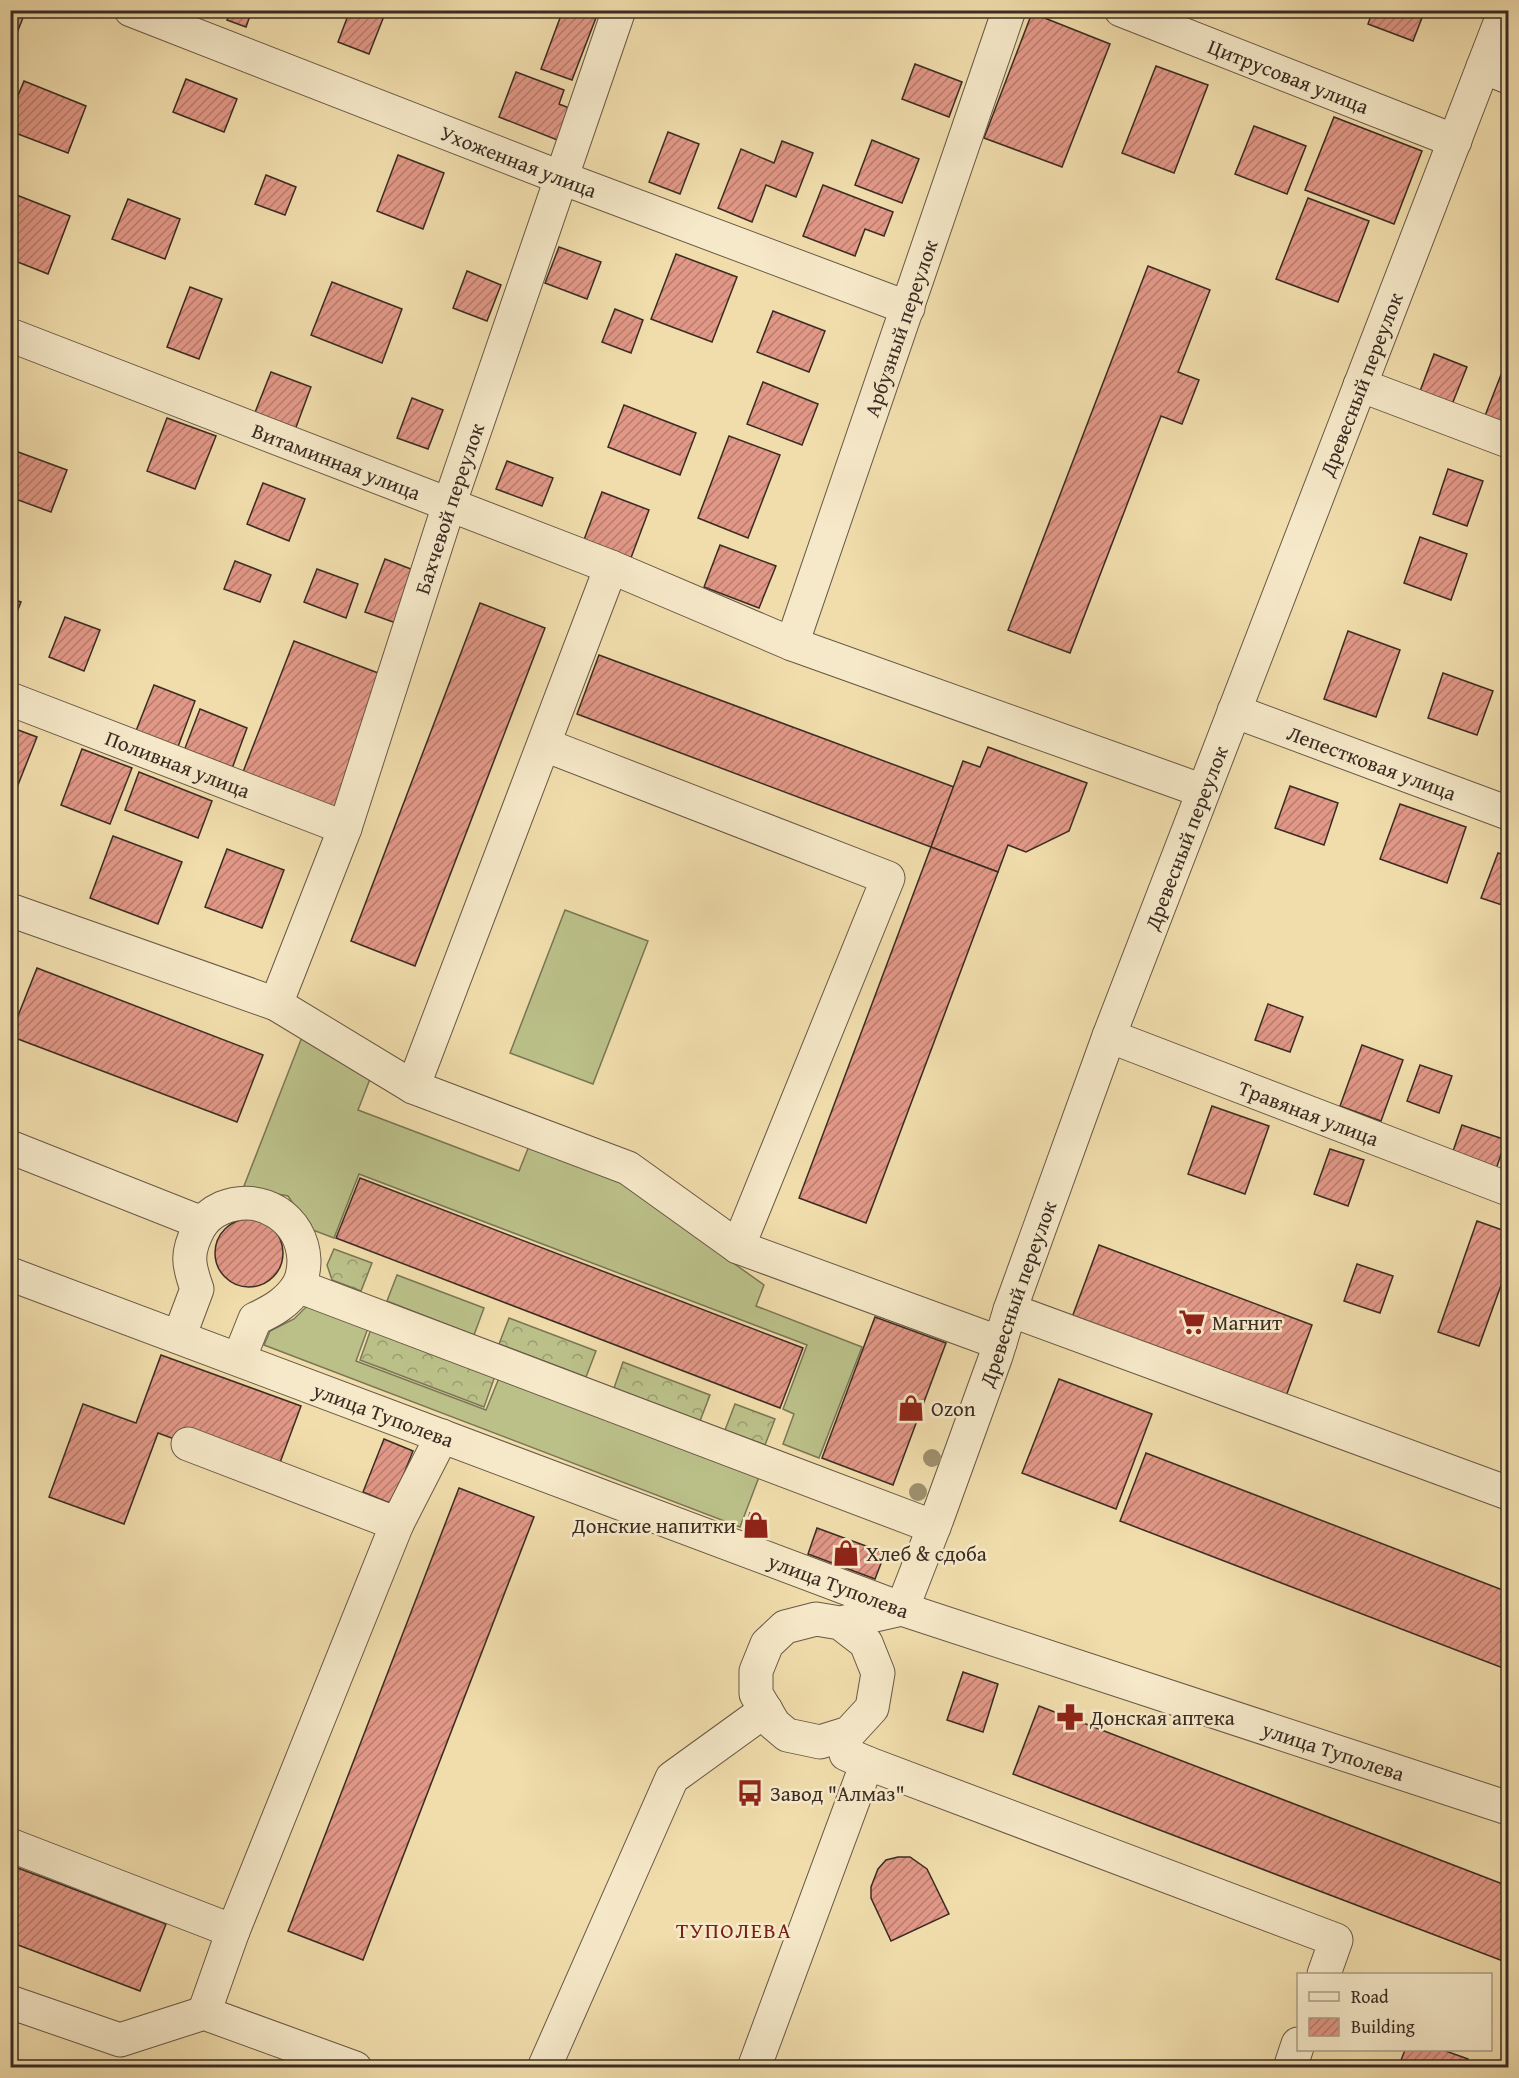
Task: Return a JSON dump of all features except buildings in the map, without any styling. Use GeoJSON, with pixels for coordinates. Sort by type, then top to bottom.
{"type":"FeatureCollection","features":[{"type":"Feature","properties":{"kind":"street","name":"Ухоженная улица"},"geometry":{"type":"LineString","coordinates":[[131,10],[562,178],[908,308]]}},
{"type":"Feature","properties":{"kind":"street","name":"Бахчевой переулок"},"geometry":{"type":"LineString","coordinates":[[276,1004],[345,828],[449,505],[619,10]]}},
{"type":"Feature","properties":{"kind":"street","name":"Арбузный переулок"},"geometry":{"type":"LineString","coordinates":[[792,644],[1009,10]]}},
{"type":"Feature","properties":{"kind":"street","name":"Цитрусовая улица"},"geometry":{"type":"LineString","coordinates":[[1121,10],[1455,141]]}},
{"type":"Feature","properties":{"kind":"street","name":"Древесный переулок"},"geometry":{"type":"LineString","coordinates":[[902,1609],[934,1527],[1109,1036],[1203,791],[1455,141],[1496,72],[1505,10]]}},
{"type":"Feature","properties":{"kind":"street","name":"Витаминная улица"},"geometry":{"type":"LineString","coordinates":[[10,336],[611,567],[792,644],[1203,791]]}},
{"type":"Feature","properties":{"kind":"street"},"geometry":{"type":"LineString","coordinates":[[1360,385],[1509,441]]}},
{"type":"Feature","properties":{"kind":"street"},"geometry":{"type":"LineString","coordinates":[[413,1088],[611,567]]}},
{"type":"Feature","properties":{"kind":"street","name":"Поливная улица"},"geometry":{"type":"LineString","coordinates":[[10,699],[345,828]]}},
{"type":"Feature","properties":{"kind":"street","name":"Лепестковая улица"},"geometry":{"type":"LineString","coordinates":[[1234,711],[1509,813]]}},
{"type":"Feature","properties":{"kind":"street"},"geometry":{"type":"LineString","coordinates":[[545,745],[888,878],[738,1247]]}},
{"type":"Feature","properties":{"kind":"street"},"geometry":{"type":"LineString","coordinates":[[10,910],[276,1004],[413,1088],[628,1168],[738,1247],[1000,1343]]}},
{"type":"Feature","properties":{"kind":"street","name":"Травяная улица"},"geometry":{"type":"LineString","coordinates":[[1109,1036],[1509,1189]]}},
{"type":"Feature","properties":{"kind":"street"},"geometry":{"type":"LineString","coordinates":[[10,1147],[202,1223]]}},
{"type":"Feature","properties":{"kind":"street"},"geometry":{"type":"LineString","coordinates":[[179,1337],[197,1289],[190,1270],[190,1245],[202,1223],[215,1211],[231,1204],[255,1202],[277,1211],[294,1227],[303,1248],[304,1268],[298,1286],[277,1308],[255,1318],[239,1359]]}},
{"type":"Feature","properties":{"kind":"street","name":"улица Туполева"},"geometry":{"type":"LineString","coordinates":[[10,1274],[902,1609],[1509,1808]]}},
{"type":"Feature","properties":{"kind":"street"},"geometry":{"type":"LineString","coordinates":[[298,1286],[934,1527]]}},
{"type":"Feature","properties":{"kind":"street"},"geometry":{"type":"LineString","coordinates":[[1010,1310],[1509,1493]]}},
{"type":"Feature","properties":{"kind":"street"},"geometry":{"type":"LineString","coordinates":[[204,2013],[232,1931],[397,1524],[442,1436]]}},
{"type":"Feature","properties":{"kind":"street"},"geometry":{"type":"LineString","coordinates":[[188,1444],[397,1524]]}},
{"type":"Feature","properties":{"kind":"street"},"geometry":{"type":"LineString","coordinates":[[902,1609],[840,1623],[816,1619],[785,1628],[767,1644],[756,1671],[756,1694],[774,1724],[787,1735],[820,1742],[867,1763],[1336,1940],[1324,1973]]}},
{"type":"Feature","properties":{"kind":"street"},"geometry":{"type":"LineString","coordinates":[[820,1742],[849,1733],[872,1708],[878,1673],[866,1643],[840,1623]]}},
{"type":"Feature","properties":{"kind":"street"},"geometry":{"type":"LineString","coordinates":[[544,2067],[672,1778],[766,1710]]}},
{"type":"Feature","properties":{"kind":"street"},"geometry":{"type":"LineString","coordinates":[[754,2067],[867,1763]]}},
{"type":"Feature","properties":{"kind":"street"},"geometry":{"type":"LineString","coordinates":[[10,1845],[232,1931]]}},
{"type":"Feature","properties":{"kind":"street"},"geometry":{"type":"LineString","coordinates":[[10,2002],[120,2040],[204,2013],[355,2067]]}},
{"type":"Feature","properties":{"kind":"street"},"geometry":{"type":"LineString","coordinates":[[1290,2067],[1297,2049]]}},
{"type":"Feature","properties":{"kind":"green space"},"geometry":{"type":"Polygon","coordinates":[[[565,910],[648,941],[593,1084],[510,1053],[565,910]]]}},
{"type":"Feature","properties":{"kind":"green space"},"geometry":{"type":"Polygon","coordinates":[[[302,1037],[370,1079],[358,1110],[519,1171],[531,1141],[598,1166],[764,1285],[756,1306],[862,1347],[819,1458],[783,1444],[794,1414],[783,1409],[807,1345],[359,1174],[334,1238],[310,1229],[288,1196],[244,1186],[302,1037]]]}},
{"type":"Feature","properties":{"kind":"green space"},"geometry":{"type":"Polygon","coordinates":[[[334,1249],[372,1263],[361,1291],[332,1280],[327,1265],[334,1249]]]}},
{"type":"Feature","properties":{"kind":"green space"},"geometry":{"type":"Polygon","coordinates":[[[397,1275],[484,1308],[474,1335],[387,1301],[397,1275]]]}},
{"type":"Feature","properties":{"kind":"green space"},"geometry":{"type":"Polygon","coordinates":[[[308,1305],[368,1328],[356,1361],[486,1410],[499,1378],[759,1477],[740,1527],[264,1345],[270,1331],[294,1319],[308,1305]]]}},
{"type":"Feature","properties":{"kind":"green space"},"geometry":{"type":"Polygon","coordinates":[[[509,1318],[596,1351],[586,1377],[499,1344],[509,1318]]]}},
{"type":"Feature","properties":{"kind":"green space"},"geometry":{"type":"Polygon","coordinates":[[[371,1329],[495,1376],[484,1407],[360,1360],[371,1329]]]}},
{"type":"Feature","properties":{"kind":"green space"},"geometry":{"type":"Polygon","coordinates":[[[623,1362],[710,1395],[700,1421],[614,1388],[623,1362]]]}},
{"type":"Feature","properties":{"kind":"green space"},"geometry":{"type":"Polygon","coordinates":[[[735,1404],[775,1419],[765,1445],[725,1430],[735,1404]]]}},
{"type":"Feature","properties":{"kind":"place","name":"Магнит"},"geometry":{"type":"Point","coordinates":[1192,1322]}},
{"type":"Feature","properties":{"kind":"place","name":"Ozon"},"geometry":{"type":"Point","coordinates":[911,1408]}},
{"type":"Feature","properties":{"kind":"place","name":"Донские напитки"},"geometry":{"type":"Point","coordinates":[756,1525]}},
{"type":"Feature","properties":{"kind":"place","name":"Хлеб & сдоба"},"geometry":{"type":"Point","coordinates":[846,1553]}},
{"type":"Feature","properties":{"kind":"place","name":"Донская аптека"},"geometry":{"type":"Point","coordinates":[1070,1717]}},
{"type":"Feature","properties":{"kind":"place","name":"Завод \"Алмаз\""},"geometry":{"type":"Point","coordinates":[750,1793]}},
{"type":"Feature","properties":{"kind":"district","name":"ТУПОЛЕВА"},"geometry":{"type":"Point","coordinates":[734,1930]}}]}
